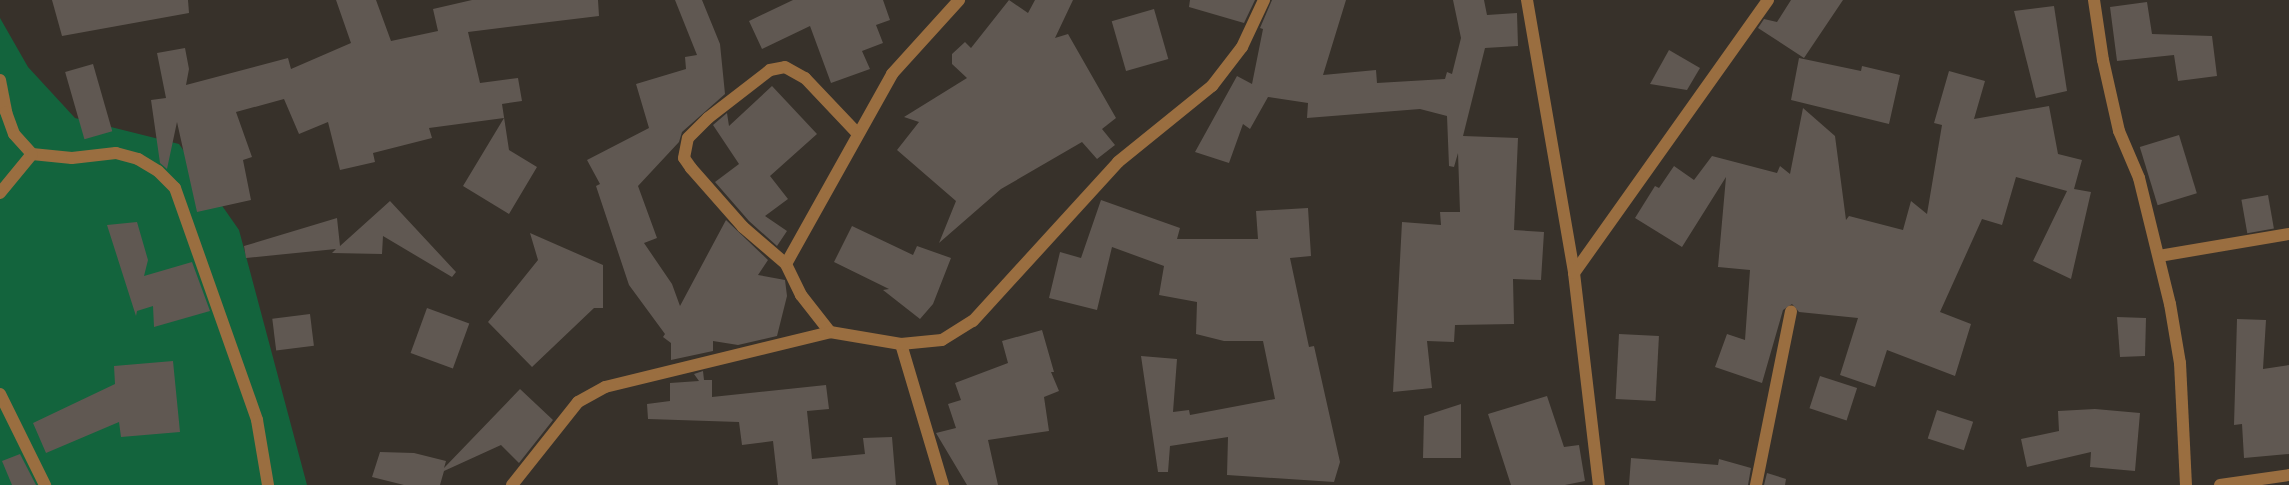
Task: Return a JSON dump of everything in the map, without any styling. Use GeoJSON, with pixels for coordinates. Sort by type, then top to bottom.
{"type":"FeatureCollection","features":[{"type":"Feature","properties":{"kind":"street"},"geometry":{"type":"LineString","coordinates":[[786,264],[857,133],[892,74],[959,0]]}},
{"type":"Feature","properties":{"kind":"street"},"geometry":{"type":"LineString","coordinates":[[512,485],[578,402],[605,387],[830,332],[901,344],[942,340],[973,321],[1118,162],[1212,86],[1242,47],[1264,0]]}},
{"type":"Feature","properties":{"kind":"street"},"geometry":{"type":"LineString","coordinates":[[1527,0],[1574,273],[1599,485]]}},
{"type":"Feature","properties":{"kind":"street"},"geometry":{"type":"LineString","coordinates":[[1574,273],[1768,0]]}},
{"type":"Feature","properties":{"kind":"street"},"geometry":{"type":"LineString","coordinates":[[2094,0],[2103,60],[2120,132],[2139,178],[2159,256],[2180,363],[2186,485]]}},
{"type":"Feature","properties":{"kind":"street"},"geometry":{"type":"LineString","coordinates":[[830,332],[801,295],[786,264],[743,227],[684,158],[688,138],[708,118],[770,70],[785,67],[805,78],[857,133]]}},
{"type":"Feature","properties":{"kind":"street"},"geometry":{"type":"LineString","coordinates":[[0,80],[6,112],[14,134],[32,154],[72,158],[116,153],[138,159],[158,171],[175,188],[257,420],[268,485]]}},
{"type":"Feature","properties":{"kind":"street"},"geometry":{"type":"LineString","coordinates":[[0,193],[32,154]]}},
{"type":"Feature","properties":{"kind":"street"},"geometry":{"type":"LineString","coordinates":[[2159,256],[2289,234]]}},
{"type":"Feature","properties":{"kind":"street"},"geometry":{"type":"LineString","coordinates":[[1756,485],[1791,312]]}},
{"type":"Feature","properties":{"kind":"street"},"geometry":{"type":"LineString","coordinates":[[901,344],[943,485]]}},
{"type":"Feature","properties":{"kind":"street"},"geometry":{"type":"LineString","coordinates":[[0,394],[45,485]]}},
{"type":"Feature","properties":{"kind":"street"},"geometry":{"type":"LineString","coordinates":[[2220,485],[2289,476]]}},
{"type":"Feature","properties":{"kind":"green space"},"geometry":{"type":"Polygon","coordinates":[[[0,18],[28,67],[75,118],[179,144],[239,230],[307,485],[0,485],[0,18]]]}},
{"type":"Feature","properties":{"kind":"building"},"geometry":{"type":"Polygon","coordinates":[[[52,0],[188,0],[189,13],[62,36],[52,0]]]}},
{"type":"Feature","properties":{"kind":"building"},"geometry":{"type":"Polygon","coordinates":[[[336,0],[376,0],[391,41],[438,31],[433,9],[472,0],[598,0],[599,16],[468,32],[480,83],[518,78],[522,101],[502,104],[509,150],[537,167],[509,214],[463,186],[504,118],[429,128],[432,138],[373,153],[375,162],[340,170],[328,122],[299,134],[284,99],[236,112],[252,157],[243,160],[251,200],[197,212],[177,122],[167,169],[160,163],[151,100],[166,98],[157,53],[185,48],[189,69],[186,85],[288,58],[291,69],[351,43],[336,0]]]}},
{"type":"Feature","properties":{"kind":"building"},"geometry":{"type":"Polygon","coordinates":[[[675,0],[702,0],[720,44],[725,94],[682,132],[679,142],[638,186],[657,238],[644,243],[672,284],[680,306],[726,220],[768,260],[758,275],[785,280],[787,296],[777,336],[738,345],[713,341],[713,351],[671,360],[671,343],[663,337],[665,334],[629,285],[596,186],[600,184],[587,160],[649,128],[636,84],[686,69],[685,57],[697,55],[675,0]]]}},
{"type":"Feature","properties":{"kind":"building"},"geometry":{"type":"Polygon","coordinates":[[[793,0],[883,0],[890,20],[876,25],[883,43],[862,51],[870,69],[831,83],[810,26],[762,49],[749,21],[793,0]]]}},
{"type":"Feature","properties":{"kind":"building"},"geometry":{"type":"Polygon","coordinates":[[[1009,0],[1028,13],[1035,0],[1073,0],[1055,38],[1068,34],[1116,118],[1102,129],[1115,145],[1097,159],[1082,142],[1001,189],[939,243],[956,201],[897,150],[919,122],[904,117],[967,78],[952,64],[952,54],[965,42],[971,48],[1009,0]]]}},
{"type":"Feature","properties":{"kind":"building"},"geometry":{"type":"Polygon","coordinates":[[[1190,0],[1255,0],[1244,23],[1189,7],[1190,0]]]}},
{"type":"Feature","properties":{"kind":"building"},"geometry":{"type":"Polygon","coordinates":[[[1272,0],[1346,0],[1323,75],[1376,70],[1377,83],[1445,79],[1447,72],[1452,74],[1461,38],[1453,0],[1484,0],[1487,15],[1517,13],[1518,46],[1485,48],[1463,136],[1518,138],[1514,230],[1544,232],[1541,280],[1513,279],[1514,324],[1455,325],[1454,342],[1427,341],[1432,388],[1393,392],[1402,222],[1441,225],[1440,212],[1460,212],[1458,153],[1454,167],[1449,166],[1447,116],[1420,109],[1307,118],[1308,103],[1268,97],[1250,129],[1243,124],[1229,163],[1195,152],[1237,76],[1252,84],[1263,29],[1260,28],[1272,0]]]}},
{"type":"Feature","properties":{"kind":"building"},"geometry":{"type":"Polygon","coordinates":[[[1791,0],[1843,0],[1804,58],[1758,28],[1764,19],[1777,22],[1791,0]]]}},
{"type":"Feature","properties":{"kind":"building"},"geometry":{"type":"Polygon","coordinates":[[[2147,2],[2152,34],[2212,36],[2217,76],[2178,81],[2174,55],[2117,61],[2110,7],[2147,2]]]}},
{"type":"Feature","properties":{"kind":"building"},"geometry":{"type":"Polygon","coordinates":[[[2054,6],[2067,91],[2036,98],[2014,11],[2054,6]]]}},
{"type":"Feature","properties":{"kind":"building"},"geometry":{"type":"Polygon","coordinates":[[[1154,9],[1168,59],[1126,71],[1112,21],[1154,9]]]}},
{"type":"Feature","properties":{"kind":"building"},"geometry":{"type":"Polygon","coordinates":[[[1669,50],[1700,68],[1687,90],[1650,84],[1669,50]]]}},
{"type":"Feature","properties":{"kind":"building"},"geometry":{"type":"Polygon","coordinates":[[[1799,58],[1861,71],[1862,66],[1900,75],[1889,124],[1791,100],[1799,58]]]}},
{"type":"Feature","properties":{"kind":"building"},"geometry":{"type":"Polygon","coordinates":[[[93,64],[112,131],[84,139],[65,72],[93,64]]]}},
{"type":"Feature","properties":{"kind":"building"},"geometry":{"type":"Polygon","coordinates":[[[1949,71],[1985,81],[1974,119],[2049,106],[2058,154],[2082,160],[2074,189],[2091,192],[2071,279],[2033,261],[2067,191],[2016,177],[2002,225],[1982,219],[1940,312],[1971,324],[1955,376],[1887,350],[1875,387],[1840,375],[1858,318],[1799,312],[1792,304],[1783,310],[1762,383],[1715,367],[1727,334],[1745,340],[1750,270],[1718,267],[1726,177],[1682,247],[1635,218],[1655,186],[1659,188],[1674,166],[1694,180],[1712,156],[1777,173],[1780,166],[1790,174],[1803,108],[1835,136],[1846,220],[1849,216],[1903,230],[1911,201],[1927,214],[1942,125],[1934,123],[1949,71]]]}},
{"type":"Feature","properties":{"kind":"building"},"geometry":{"type":"Polygon","coordinates":[[[772,86],[817,134],[770,176],[788,199],[765,216],[787,231],[777,246],[749,221],[715,182],[739,164],[713,125],[727,113],[729,126],[772,86]]]}},
{"type":"Feature","properties":{"kind":"building"},"geometry":{"type":"Polygon","coordinates":[[[2179,135],[2197,193],[2158,205],[2140,147],[2179,135]]]}},
{"type":"Feature","properties":{"kind":"building"},"geometry":{"type":"Polygon","coordinates":[[[2268,195],[2274,228],[2247,233],[2241,200],[2268,195]]]}},
{"type":"Feature","properties":{"kind":"building"},"geometry":{"type":"Polygon","coordinates":[[[1101,200],[1180,228],[1177,239],[1258,239],[1256,211],[1308,208],[1311,256],[1290,258],[1309,347],[1314,346],[1340,462],[1334,482],[1227,475],[1228,437],[1170,446],[1168,472],[1158,472],[1141,356],[1177,359],[1173,412],[1189,410],[1190,415],[1275,399],[1263,341],[1224,341],[1196,334],[1197,302],[1159,295],[1164,266],[1112,247],[1097,310],[1049,298],[1060,252],[1081,258],[1101,200]]]}},
{"type":"Feature","properties":{"kind":"building"},"geometry":{"type":"Polygon","coordinates":[[[390,201],[456,272],[452,277],[383,236],[382,254],[332,253],[336,249],[246,258],[244,246],[337,218],[340,246],[390,201]]]}},
{"type":"Feature","properties":{"kind":"building"},"geometry":{"type":"Polygon","coordinates":[[[137,222],[148,260],[144,276],[192,262],[210,311],[154,327],[153,306],[137,311],[136,316],[107,225],[137,222]]]}},
{"type":"Feature","properties":{"kind":"building"},"geometry":{"type":"Polygon","coordinates":[[[852,226],[913,255],[917,246],[951,258],[933,304],[920,319],[883,290],[889,289],[834,262],[852,226]]]}},
{"type":"Feature","properties":{"kind":"building"},"geometry":{"type":"Polygon","coordinates":[[[530,233],[603,265],[603,308],[594,308],[532,367],[488,322],[538,260],[530,233]]]}},
{"type":"Feature","properties":{"kind":"building"},"geometry":{"type":"Polygon","coordinates":[[[427,308],[469,323],[453,368],[411,353],[427,308]]]}},
{"type":"Feature","properties":{"kind":"building"},"geometry":{"type":"Polygon","coordinates":[[[310,314],[314,346],[276,350],[272,319],[310,314]]]}},
{"type":"Feature","properties":{"kind":"building"},"geometry":{"type":"Polygon","coordinates":[[[2117,317],[2146,318],[2145,356],[2120,357],[2117,317]]]}},
{"type":"Feature","properties":{"kind":"building"},"geometry":{"type":"Polygon","coordinates":[[[2237,319],[2266,320],[2263,369],[2289,365],[2289,454],[2244,458],[2242,424],[2234,425],[2237,319]]]}},
{"type":"Feature","properties":{"kind":"building"},"geometry":{"type":"Polygon","coordinates":[[[1042,330],[1054,372],[1051,372],[1059,391],[1044,397],[1049,431],[988,440],[998,485],[967,485],[936,433],[956,428],[948,404],[961,400],[955,383],[1008,363],[1002,341],[1042,330]]]}},
{"type":"Feature","properties":{"kind":"building"},"geometry":{"type":"Polygon","coordinates":[[[1619,334],[1659,336],[1656,401],[1616,399],[1619,334]]]}},
{"type":"Feature","properties":{"kind":"building"},"geometry":{"type":"Polygon","coordinates":[[[173,361],[180,432],[121,437],[119,422],[46,453],[33,423],[115,384],[114,366],[173,361]]]}},
{"type":"Feature","properties":{"kind":"building"},"geometry":{"type":"Polygon","coordinates":[[[703,371],[704,380],[712,380],[712,397],[826,385],[829,409],[807,411],[812,459],[865,454],[863,438],[892,437],[896,485],[778,485],[773,441],[742,445],[739,422],[648,419],[647,404],[670,401],[670,383],[699,381],[694,374],[703,371]]]}},
{"type":"Feature","properties":{"kind":"building"},"geometry":{"type":"Polygon","coordinates":[[[1820,376],[1857,388],[1847,420],[1809,408],[1820,376]]]}},
{"type":"Feature","properties":{"kind":"building"},"geometry":{"type":"Polygon","coordinates":[[[520,389],[553,420],[519,463],[501,445],[444,471],[440,485],[404,485],[372,477],[380,452],[414,453],[446,461],[444,468],[520,389]]]}},
{"type":"Feature","properties":{"kind":"building"},"geometry":{"type":"Polygon","coordinates":[[[1547,396],[1564,447],[1579,445],[1585,481],[1565,485],[1511,485],[1488,414],[1547,396]]]}},
{"type":"Feature","properties":{"kind":"building"},"geometry":{"type":"Polygon","coordinates":[[[1461,404],[1461,458],[1423,458],[1424,416],[1461,404]]]}},
{"type":"Feature","properties":{"kind":"building"},"geometry":{"type":"Polygon","coordinates":[[[2095,409],[2140,413],[2135,471],[2090,467],[2091,452],[2027,467],[2021,439],[2059,431],[2058,411],[2095,409]]]}},
{"type":"Feature","properties":{"kind":"building"},"geometry":{"type":"Polygon","coordinates":[[[1937,410],[1973,422],[1964,450],[1928,439],[1937,410]]]}},
{"type":"Feature","properties":{"kind":"building"},"geometry":{"type":"Polygon","coordinates":[[[20,454],[36,485],[12,485],[2,461],[20,454]]]}},
{"type":"Feature","properties":{"kind":"building"},"geometry":{"type":"Polygon","coordinates":[[[1631,458],[1718,465],[1719,459],[1751,468],[1748,485],[1629,485],[1631,458]]]}},
{"type":"Feature","properties":{"kind":"building"},"geometry":{"type":"Polygon","coordinates":[[[1767,473],[1786,479],[1785,485],[1764,485],[1767,473]]]}}]}
